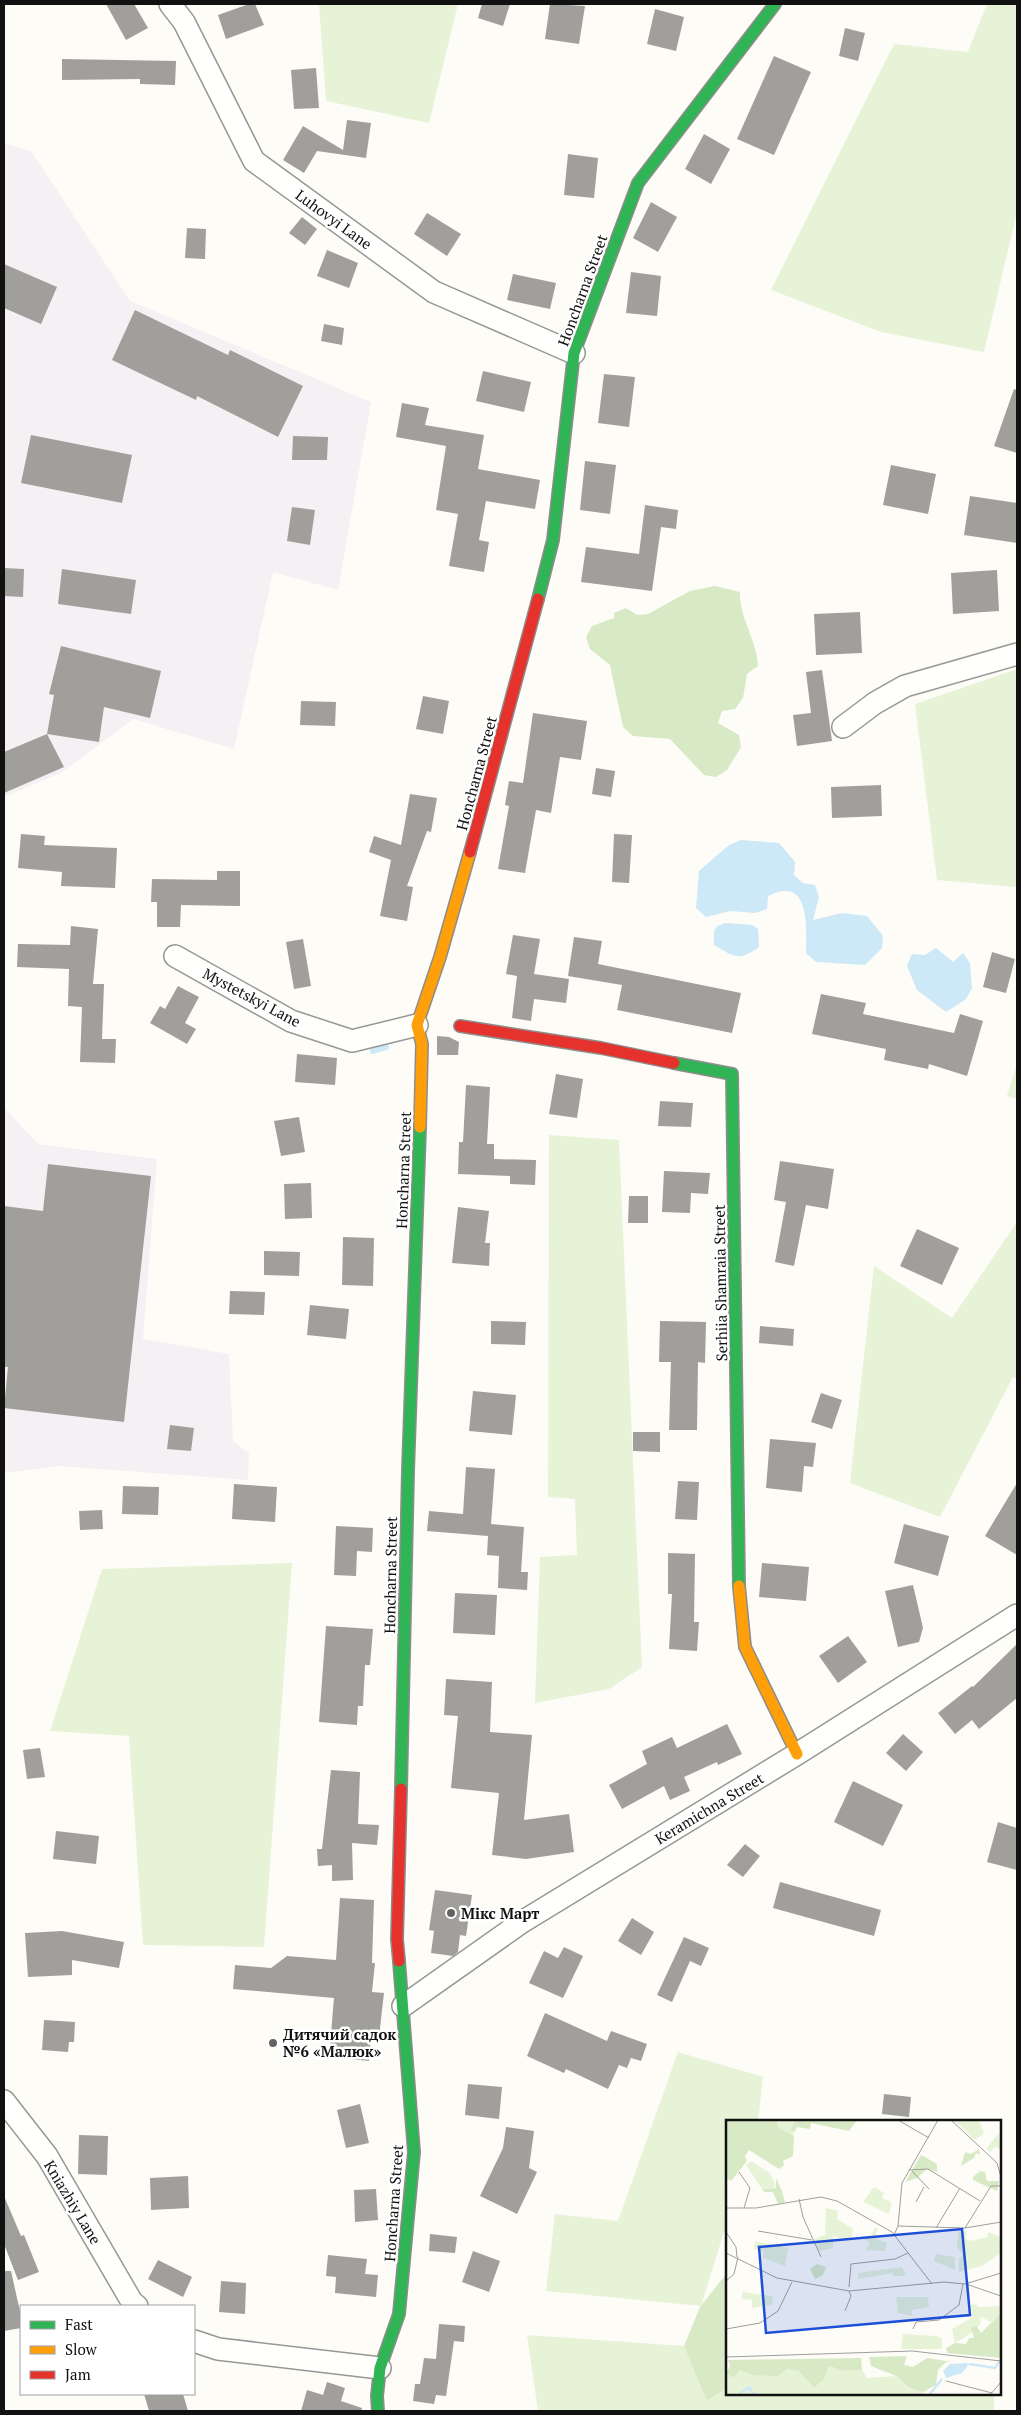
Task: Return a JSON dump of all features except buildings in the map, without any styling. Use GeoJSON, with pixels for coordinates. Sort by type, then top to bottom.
{"type":"FeatureCollection","features":[{"type":"Feature","properties":{"kind":"street","name":"Luhovyi Lane"},"geometry":{"type":"LineString","coordinates":[[170,4],[184,22],[254,161],[434,292],[574,353]]}},
{"type":"Feature","properties":{"kind":"street","name":"Honcharna Street"},"geometry":{"type":"LineString","coordinates":[[374,2406],[380,2368],[399,2314],[414,2152],[397,1939],[408,1471],[412,1403],[422,1044],[417,1025],[440,957],[486,796],[553,540],[574,353],[586,315],[638,183],[775,4]]}},
{"type":"Feature","properties":{"kind":"street"},"geometry":{"type":"LineString","coordinates":[[843,727],[875,703],[905,686],[1017,654]]}},
{"type":"Feature","properties":{"kind":"street","name":"Mystetskyi Lane"},"geometry":{"type":"LineString","coordinates":[[175,956],[291,1022],[352,1041],[417,1025]]}},
{"type":"Feature","properties":{"kind":"street","name":"Serhiia Shamraia Street"},"geometry":{"type":"LineString","coordinates":[[460,1026],[601,1048],[732,1074],[739,1593],[745,1648],[797,1754]]}},
{"type":"Feature","properties":{"kind":"street","name":"Keramichna Street"},"geometry":{"type":"LineString","coordinates":[[403,2006],[522,1922],[797,1754],[1017,1615]]}},
{"type":"Feature","properties":{"kind":"street","name":"Kniazhiy Lane"},"geometry":{"type":"LineString","coordinates":[[4,2101],[47,2156],[132,2302],[136,2305]]}},
{"type":"Feature","properties":{"kind":"street"},"geometry":{"type":"LineString","coordinates":[[195,2342],[218,2348],[380,2368]]}},
{"type":"Feature","properties":{"kind":"shaded area"},"geometry":{"type":"Polygon","coordinates":[[[4,143],[31,151],[130,301],[371,402],[338,590],[273,572],[234,749],[133,719],[61,773],[4,797],[4,143]]]}},
{"type":"Feature","properties":{"kind":"shaded area"},"geometry":{"type":"Polygon","coordinates":[[[4,1108],[38,1144],[157,1159],[143,1339],[229,1354],[233,1441],[249,1453],[248,1480],[59,1466],[4,1473],[4,1108]]]}},
{"type":"Feature","properties":{"kind":"green space"},"geometry":{"type":"Polygon","coordinates":[[[319,4],[458,4],[429,123],[326,101],[319,4]]]}},
{"type":"Feature","properties":{"kind":"green space"},"geometry":{"type":"Polygon","coordinates":[[[987,4],[1017,4],[1017,212],[984,352],[881,332],[771,290],[894,44],[968,52],[987,4]]]}},
{"type":"Feature","properties":{"kind":"green space"},"geometry":{"type":"Polygon","coordinates":[[[715,586],[740,592],[742,611],[755,647],[758,666],[747,674],[743,698],[735,709],[722,711],[718,723],[739,735],[741,747],[727,770],[716,777],[704,775],[670,739],[633,736],[623,727],[610,665],[590,649],[586,637],[592,626],[614,618],[614,613],[626,608],[637,615],[648,614],[690,591],[715,586]]]}},
{"type":"Feature","properties":{"kind":"green space"},"geometry":{"type":"Polygon","coordinates":[[[1017,669],[1017,887],[937,880],[915,704],[1017,669]]]}},
{"type":"Feature","properties":{"kind":"green space"},"geometry":{"type":"Polygon","coordinates":[[[1017,1064],[1017,1099],[1007,1096],[1017,1064]]]}},
{"type":"Feature","properties":{"kind":"green space"},"geometry":{"type":"Polygon","coordinates":[[[549,1135],[619,1140],[642,1667],[609,1689],[535,1703],[540,1557],[577,1555],[575,1499],[548,1497],[549,1135]]]}},
{"type":"Feature","properties":{"kind":"green space"},"geometry":{"type":"Polygon","coordinates":[[[1017,1222],[1017,1379],[1013,1377],[940,1517],[850,1483],[874,1266],[952,1318],[1017,1222]]]}},
{"type":"Feature","properties":{"kind":"green space"},"geometry":{"type":"Polygon","coordinates":[[[292,1563],[264,1947],[143,1945],[129,1736],[50,1731],[102,1569],[292,1563]]]}},
{"type":"Feature","properties":{"kind":"green space"},"geometry":{"type":"Polygon","coordinates":[[[678,2052],[763,2077],[758,2120],[726,2120],[726,2230],[701,2306],[546,2291],[555,2214],[618,2221],[678,2052]]]}},
{"type":"Feature","properties":{"kind":"green space"},"geometry":{"type":"Polygon","coordinates":[[[726,2274],[726,2389],[707,2401],[684,2346],[700,2307],[726,2274]]]}},
{"type":"Feature","properties":{"kind":"green space"},"geometry":{"type":"Polygon","coordinates":[[[527,2335],[684,2346],[708,2401],[726,2389],[726,2395],[994,2395],[994,2411],[538,2411],[527,2335]]]}},
{"type":"Feature","properties":{"kind":"water"},"geometry":{"type":"Polygon","coordinates":[[[741,840],[779,843],[795,862],[794,875],[803,883],[815,885],[819,897],[813,920],[842,913],[867,916],[883,936],[882,948],[865,965],[816,962],[806,953],[803,907],[799,898],[792,892],[782,891],[768,896],[767,909],[755,913],[730,911],[706,917],[696,908],[699,871],[729,845],[741,840]]]}},
{"type":"Feature","properties":{"kind":"water"},"geometry":{"type":"Polygon","coordinates":[[[725,923],[752,925],[758,929],[759,947],[746,955],[736,956],[714,945],[714,931],[717,926],[725,923]]]}},
{"type":"Feature","properties":{"kind":"water"},"geometry":{"type":"Polygon","coordinates":[[[936,948],[953,962],[963,953],[970,963],[972,988],[966,999],[946,1012],[917,990],[907,966],[912,954],[925,955],[936,948]]]}},
{"type":"Feature","properties":{"kind":"waterway"},"geometry":{"type":"LineString","coordinates":[[373,1051],[386,1047]]}},
{"type":"Feature","properties":{"kind":"traffic: fast"},"geometry":{"type":"LineString","coordinates":[[538,599],[553,540],[574,353],[638,183],[775,4]]}},
{"type":"Feature","properties":{"kind":"traffic: fast"},"geometry":{"type":"LineString","coordinates":[[674,1063],[732,1074],[739,1586]]}},
{"type":"Feature","properties":{"kind":"traffic: fast"},"geometry":{"type":"LineString","coordinates":[[401,1789],[408,1471],[420,1127]]}},
{"type":"Feature","properties":{"kind":"traffic: fast"},"geometry":{"type":"LineString","coordinates":[[378,2411],[377,2396],[380,2368],[399,2314],[414,2152],[399,1961]]}},
{"type":"Feature","properties":{"kind":"traffic: slow"},"geometry":{"type":"LineString","coordinates":[[420,1127],[422,1044],[417,1025],[440,957],[470,852]]}},
{"type":"Feature","properties":{"kind":"traffic: slow"},"geometry":{"type":"LineString","coordinates":[[739,1586],[745,1647],[797,1754]]}},
{"type":"Feature","properties":{"kind":"traffic: jam"},"geometry":{"type":"LineString","coordinates":[[470,852],[538,599]]}},
{"type":"Feature","properties":{"kind":"traffic: jam"},"geometry":{"type":"LineString","coordinates":[[460,1026],[601,1048],[674,1063]]}},
{"type":"Feature","properties":{"kind":"traffic: jam"},"geometry":{"type":"LineString","coordinates":[[399,1961],[397,1939],[401,1789]]}},
{"type":"Feature","properties":{"kind":"place","name":"Мікс Март"},"geometry":{"type":"Point","coordinates":[451,1913]}},
{"type":"Feature","properties":{"kind":"place","name":"Дитячий садок №6 «Малюк»"},"geometry":{"type":"Point","coordinates":[273,2043]}}]}
